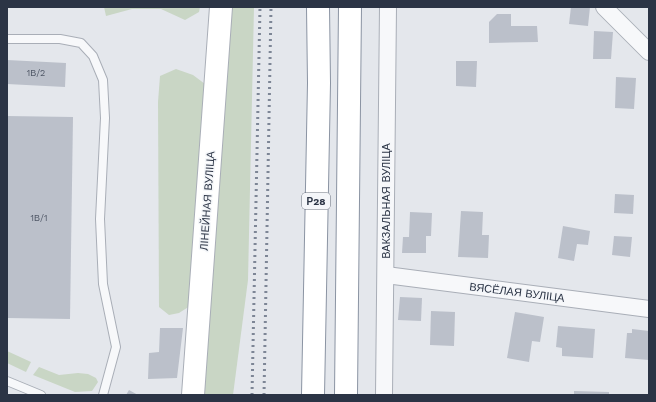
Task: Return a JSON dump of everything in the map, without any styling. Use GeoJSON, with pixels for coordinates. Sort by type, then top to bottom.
{"type":"FeatureCollection","features":[{"type":"Feature","properties":{"kind":"main road","name":"ЛІНЕЙНАЯ ВУЛІЦА"},"geometry":{"type":"LineString","coordinates":[[193,395],[221,7]]}},
{"type":"Feature","properties":{"kind":"main road","name":"Р28"},"geometry":{"type":"LineString","coordinates":[[313,395],[319,83],[318,7]]}},
{"type":"Feature","properties":{"kind":"main road"},"geometry":{"type":"LineString","coordinates":[[346,395],[350,7]]}},
{"type":"Feature","properties":{"kind":"street","name":"ВАКЗАЛЬНАЯ ВУЛІЦА"},"geometry":{"type":"LineString","coordinates":[[384,395],[388,7]]}},
{"type":"Feature","properties":{"kind":"street"},"geometry":{"type":"LineString","coordinates":[[604,7],[649,52]]}},
{"type":"Feature","properties":{"kind":"street","name":"ВЯСЁЛАЯ ВУЛІЦА"},"geometry":{"type":"LineString","coordinates":[[386,274],[649,309]]}},
{"type":"Feature","properties":{"kind":"lane"},"geometry":{"type":"LineString","coordinates":[[7,39],[60,39],[81,42],[93,56],[103,80],[106,118],[100,219],[103,284],[116,347],[103,395]]}},
{"type":"Feature","properties":{"kind":"lane"},"geometry":{"type":"LineString","coordinates":[[7,381],[41,395]]}},
{"type":"Feature","properties":{"kind":"green space"},"geometry":{"type":"Polygon","coordinates":[[[104,7],[200,7],[199,12],[185,20],[161,9],[132,9],[106,16],[104,7]]]}},
{"type":"Feature","properties":{"kind":"green space"},"geometry":{"type":"Polygon","coordinates":[[[221,7],[254,7],[248,280],[233,395],[193,395],[221,7]]]}},
{"type":"Feature","properties":{"kind":"green space"},"geometry":{"type":"Polygon","coordinates":[[[176,69],[193,75],[205,84],[190,306],[179,313],[169,315],[159,307],[158,102],[160,76],[176,69]]]}},
{"type":"Feature","properties":{"kind":"green space"},"geometry":{"type":"Polygon","coordinates":[[[7,351],[31,362],[26,372],[7,363],[7,351]]]}},
{"type":"Feature","properties":{"kind":"green space"},"geometry":{"type":"Polygon","coordinates":[[[39,367],[59,375],[78,373],[88,374],[96,378],[98,382],[92,391],[75,392],[33,375],[39,367]]]}},
{"type":"Feature","properties":{"kind":"building"},"geometry":{"type":"Polygon","coordinates":[[[571,7],[590,7],[588,26],[569,24],[571,7]]]}},
{"type":"Feature","properties":{"kind":"building"},"geometry":{"type":"Polygon","coordinates":[[[497,14],[511,14],[511,26],[537,26],[538,42],[489,43],[489,22],[497,14]]]}},
{"type":"Feature","properties":{"kind":"building"},"geometry":{"type":"Polygon","coordinates":[[[594,31],[613,32],[611,59],[593,59],[594,31]]]}},
{"type":"Feature","properties":{"kind":"building"},"geometry":{"type":"Polygon","coordinates":[[[7,60],[66,63],[65,87],[7,84],[7,60]]]}},
{"type":"Feature","properties":{"kind":"building"},"geometry":{"type":"Polygon","coordinates":[[[456,61],[477,61],[476,87],[456,86],[456,61]]]}},
{"type":"Feature","properties":{"kind":"building"},"geometry":{"type":"Polygon","coordinates":[[[616,77],[636,78],[634,109],[615,108],[616,77]]]}},
{"type":"Feature","properties":{"kind":"building"},"geometry":{"type":"Polygon","coordinates":[[[7,116],[73,117],[70,319],[7,318],[7,116]]]}},
{"type":"Feature","properties":{"kind":"building"},"geometry":{"type":"Polygon","coordinates":[[[615,194],[634,195],[633,214],[614,213],[615,194]]]}},
{"type":"Feature","properties":{"kind":"building"},"geometry":{"type":"Polygon","coordinates":[[[461,211],[483,212],[482,235],[489,235],[488,258],[458,257],[461,211]]]}},
{"type":"Feature","properties":{"kind":"building"},"geometry":{"type":"Polygon","coordinates":[[[410,212],[432,213],[431,236],[426,236],[426,253],[402,253],[403,237],[409,237],[410,212]]]}},
{"type":"Feature","properties":{"kind":"building"},"geometry":{"type":"Polygon","coordinates":[[[563,226],[590,231],[588,245],[577,244],[574,261],[558,258],[563,226]]]}},
{"type":"Feature","properties":{"kind":"building"},"geometry":{"type":"Polygon","coordinates":[[[614,236],[632,237],[630,257],[612,255],[614,236]]]}},
{"type":"Feature","properties":{"kind":"building"},"geometry":{"type":"Polygon","coordinates":[[[400,297],[422,298],[421,321],[398,320],[400,297]]]}},
{"type":"Feature","properties":{"kind":"building"},"geometry":{"type":"Polygon","coordinates":[[[431,311],[455,312],[454,346],[430,345],[431,311]]]}},
{"type":"Feature","properties":{"kind":"building"},"geometry":{"type":"Polygon","coordinates":[[[515,312],[544,317],[540,342],[532,341],[529,362],[507,358],[515,312]]]}},
{"type":"Feature","properties":{"kind":"building"},"geometry":{"type":"Polygon","coordinates":[[[558,326],[595,329],[593,358],[562,356],[562,348],[556,347],[558,326]]]}},
{"type":"Feature","properties":{"kind":"building"},"geometry":{"type":"Polygon","coordinates":[[[160,328],[183,328],[177,378],[148,379],[149,353],[159,352],[160,328]]]}},
{"type":"Feature","properties":{"kind":"building"},"geometry":{"type":"Polygon","coordinates":[[[632,329],[649,331],[649,360],[625,358],[627,333],[632,333],[632,329]]]}},
{"type":"Feature","properties":{"kind":"building"},"geometry":{"type":"Polygon","coordinates":[[[129,390],[138,395],[126,395],[129,390]]]}},
{"type":"Feature","properties":{"kind":"building"},"geometry":{"type":"Polygon","coordinates":[[[574,391],[609,392],[609,395],[574,395],[574,391]]]}},
{"type":"Feature","properties":{"kind":"railway"},"geometry":{"type":"LineString","coordinates":[[252,395],[260,7]]}},
{"type":"Feature","properties":{"kind":"railway"},"geometry":{"type":"LineString","coordinates":[[264,395],[271,7]]}}]}
